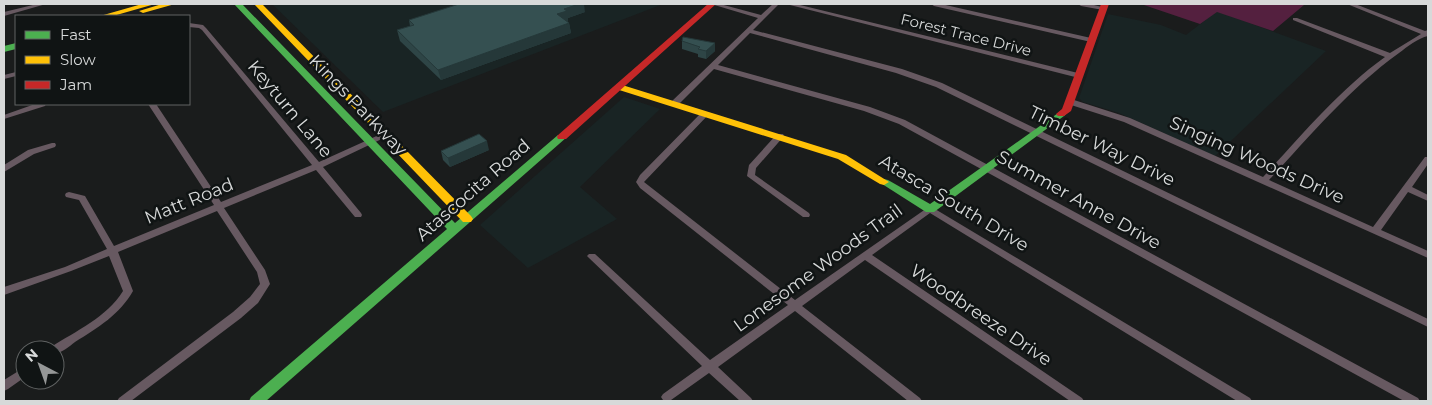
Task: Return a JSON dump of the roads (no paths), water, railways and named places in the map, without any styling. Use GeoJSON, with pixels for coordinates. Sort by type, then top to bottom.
{"type":"FeatureCollection","features":[{"type":"Feature","properties":{"kind":"street"},"geometry":{"type":"LineString","coordinates":[[4,14],[43,4]]}},
{"type":"Feature","properties":{"kind":"street"},"geometry":{"type":"LineString","coordinates":[[108,15],[151,4]]}},
{"type":"Feature","properties":{"kind":"street"},"geometry":{"type":"LineString","coordinates":[[129,15],[171,4]]}},
{"type":"Feature","properties":{"kind":"street","name":"Kings Parkway"},"geometry":{"type":"LineString","coordinates":[[238,4],[455,230]]}},
{"type":"Feature","properties":{"kind":"street","name":"Kings Parkway"},"geometry":{"type":"LineString","coordinates":[[258,4],[467,220]]}},
{"type":"Feature","properties":{"kind":"street"},"geometry":{"type":"LineString","coordinates":[[713,4],[763,16]]}},
{"type":"Feature","properties":{"kind":"street","name":"Atascocita Road"},"geometry":{"type":"LineString","coordinates":[[256,401],[467,220],[713,4]]}},
{"type":"Feature","properties":{"kind":"street"},"geometry":{"type":"LineString","coordinates":[[674,104],[776,4]]}},
{"type":"Feature","properties":{"kind":"street","name":"Forest Trace Drive"},"geometry":{"type":"LineString","coordinates":[[788,4],[1079,76]]}},
{"type":"Feature","properties":{"kind":"street"},"geometry":{"type":"LineString","coordinates":[[934,4],[1091,40]]}},
{"type":"Feature","properties":{"kind":"street"},"geometry":{"type":"LineString","coordinates":[[1081,4],[1104,6]]}},
{"type":"Feature","properties":{"kind":"street"},"geometry":{"type":"LineString","coordinates":[[1350,4],[1427,33]]}},
{"type":"Feature","properties":{"kind":"street","name":"Lonesome Woods Trail"},"geometry":{"type":"LineString","coordinates":[[668,397],[1063,114],[1071,102],[1104,6]]}},
{"type":"Feature","properties":{"kind":"street"},"geometry":{"type":"LineString","coordinates":[[1295,19],[1390,56]]}},
{"type":"Feature","properties":{"kind":"street","name":"Keyturn Lane"},"geometry":{"type":"LineString","coordinates":[[193,25],[204,29],[358,215]]}},
{"type":"Feature","properties":{"kind":"street","name":"Timber Way Drive"},"geometry":{"type":"LineString","coordinates":[[748,31],[913,75],[959,94],[1428,323]]}},
{"type":"Feature","properties":{"kind":"street"},"geometry":{"type":"LineString","coordinates":[[1264,181],[1357,84],[1390,56],[1427,33]]}},
{"type":"Feature","properties":{"kind":"street","name":"Summer Anne Drive"},"geometry":{"type":"LineString","coordinates":[[713,66],[880,113],[902,122],[1414,401]]}},
{"type":"Feature","properties":{"kind":"street","name":"Atasca South Drive"},"geometry":{"type":"LineString","coordinates":[[619,87],[842,157],[1246,401]]}},
{"type":"Feature","properties":{"kind":"street","name":"Singing Woods Drive"},"geometry":{"type":"LineString","coordinates":[[1071,102],[1127,120],[1428,255]]}},
{"type":"Feature","properties":{"kind":"street"},"geometry":{"type":"LineString","coordinates":[[4,117],[39,105]]}},
{"type":"Feature","properties":{"kind":"street"},"geometry":{"type":"LineString","coordinates":[[123,401],[254,300],[266,284],[262,272],[153,105]]}},
{"type":"Feature","properties":{"kind":"street"},"geometry":{"type":"LineString","coordinates":[[706,114],[640,182],[651,194],[916,401]]}},
{"type":"Feature","properties":{"kind":"street","name":"Matt Road"},"geometry":{"type":"LineString","coordinates":[[4,291],[40,279],[318,166],[384,136]]}},
{"type":"Feature","properties":{"kind":"street"},"geometry":{"type":"LineString","coordinates":[[780,136],[752,167],[751,176],[806,215]]}},
{"type":"Feature","properties":{"kind":"street"},"geometry":{"type":"LineString","coordinates":[[4,169],[31,152],[52,145]]}},
{"type":"Feature","properties":{"kind":"street"},"geometry":{"type":"LineString","coordinates":[[1375,231],[1428,159]]}},
{"type":"Feature","properties":{"kind":"street"},"geometry":{"type":"LineString","coordinates":[[1406,188],[1428,198]]}},
{"type":"Feature","properties":{"kind":"street"},"geometry":{"type":"LineString","coordinates":[[65,343],[124,300],[128,291],[112,250],[82,198],[69,195]]}},
{"type":"Feature","properties":{"kind":"street","name":"Woodbreeze Drive"},"geometry":{"type":"LineString","coordinates":[[865,255],[1078,401]]}},
{"type":"Feature","properties":{"kind":"street"},"geometry":{"type":"LineString","coordinates":[[592,256],[747,401]]}},
{"type":"Feature","properties":{"kind":"street"},"geometry":{"type":"LineString","coordinates":[[4,386],[15,378]]}}]}
